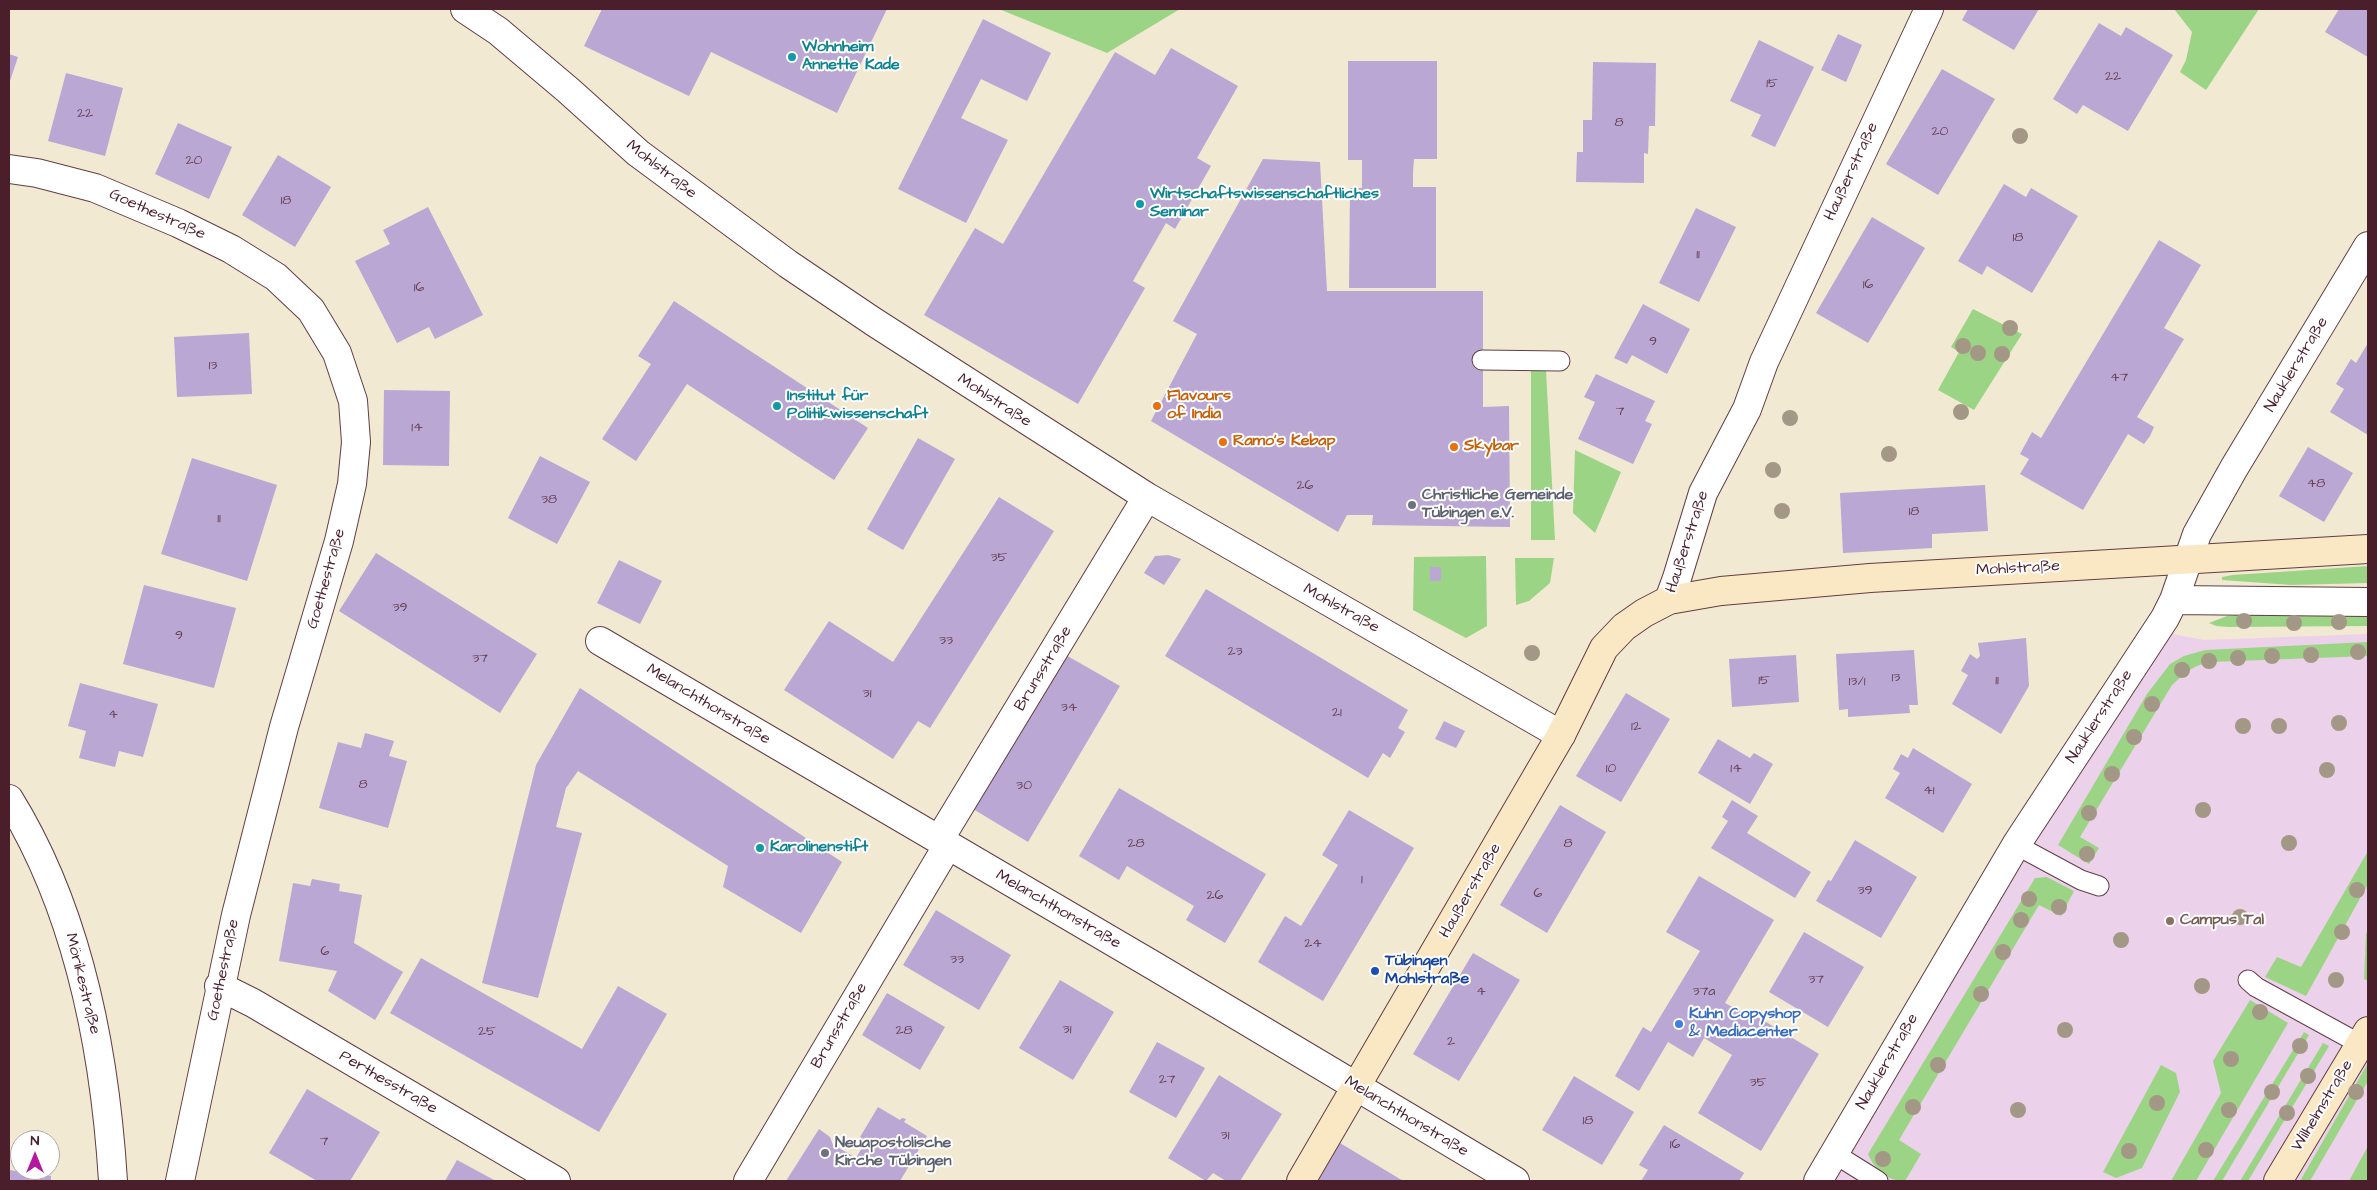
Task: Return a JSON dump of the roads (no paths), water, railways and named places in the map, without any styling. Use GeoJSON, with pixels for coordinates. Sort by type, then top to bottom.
{"type":"FeatureCollection","features":[{"type":"Feature","properties":{"kind":"main road","name":"Mohlstraße"},"geometry":{"type":"LineString","coordinates":[[1669,600],[1721,591],[1870,578],[2368,549]]}},
{"type":"Feature","properties":{"kind":"main road","name":"Haußerstraße"},"geometry":{"type":"LineString","coordinates":[[1301,1181],[1561,736],[1604,648],[1624,627],[1669,600]]}},
{"type":"Feature","properties":{"kind":"main road","name":"Wilhelmstraße"},"geometry":{"type":"LineString","coordinates":[[2278,1181],[2364,1037]]}},
{"type":"Feature","properties":{"kind":"street","name":"Mohlstraße"},"geometry":{"type":"LineString","coordinates":[[465,9],[498,31],[568,90],[638,153],[788,264],[986,396],[1147,498],[1561,736]]}},
{"type":"Feature","properties":{"kind":"street","name":"Haußerstraße"},"geometry":{"type":"LineString","coordinates":[[1669,600],[1703,492],[1747,408],[1764,362],[1929,9]]}},
{"type":"Feature","properties":{"kind":"street","name":"Goethestraße"},"geometry":{"type":"LineString","coordinates":[[9,169],[37,173],[95,188],[178,223],[231,249],[276,277],[311,310],[337,353],[353,400],[356,442],[352,484],[339,541],[284,728],[219,986],[180,1181]]}},
{"type":"Feature","properties":{"kind":"street","name":"Nauklerstraße"},"geometry":{"type":"LineString","coordinates":[[1818,1181],[2016,845],[2157,630],[2174,600],[2197,534],[2226,482],[2368,246]]}},
{"type":"Feature","properties":{"kind":"street","name":"Brunsstraße"},"geometry":{"type":"LineString","coordinates":[[748,1181],[943,843],[1147,498]]}},
{"type":"Feature","properties":{"kind":"street"},"geometry":{"type":"LineString","coordinates":[[2174,600],[2368,602]]}},
{"type":"Feature","properties":{"kind":"street","name":"Melanchthonstraße"},"geometry":{"type":"LineString","coordinates":[[600,641],[1357,1086],[1515,1181]]}},
{"type":"Feature","properties":{"kind":"street","name":"Mörikestraße"},"geometry":{"type":"LineString","coordinates":[[9,799],[43,864],[69,930],[98,1050],[109,1114],[113,1181]]}},
{"type":"Feature","properties":{"kind":"street","name":"Perthesstraße"},"geometry":{"type":"LineString","coordinates":[[219,986],[254,1003],[556,1181]]}},
{"type":"Feature","properties":{"kind":"lane"},"geometry":{"type":"LineString","coordinates":[[1482,360],[1560,361]]}},
{"type":"Feature","properties":{"kind":"lane"},"geometry":{"type":"LineString","coordinates":[[2016,845],[2082,880],[2099,886]]}},
{"type":"Feature","properties":{"kind":"lane"},"geometry":{"type":"LineString","coordinates":[[2248,980],[2256,987],[2364,1037]]}},
{"type":"Feature","properties":{"kind":"lane"},"geometry":{"type":"LineString","coordinates":[[1835,1154],[1878,1181]]}},
{"type":"Feature","properties":{"kind":"place","name":"Wohnheim Annette Kade"},"geometry":{"type":"Point","coordinates":[792,57]}},
{"type":"Feature","properties":{"kind":"place","name":"Wirtschaftswissenschaftliches Seminar"},"geometry":{"type":"Point","coordinates":[1140,204]}},
{"type":"Feature","properties":{"kind":"place","name":"Institut für Politikwissenschaft"},"geometry":{"type":"Point","coordinates":[777,406]}},
{"type":"Feature","properties":{"kind":"place","name":"Flavours of India"},"geometry":{"type":"Point","coordinates":[1157,406]}},
{"type":"Feature","properties":{"kind":"place","name":"Ramo's Kebap"},"geometry":{"type":"Point","coordinates":[1223,442]}},
{"type":"Feature","properties":{"kind":"place","name":"Skybar"},"geometry":{"type":"Point","coordinates":[1454,447]}},
{"type":"Feature","properties":{"kind":"place","name":"Christliche Gemeinde Tübingen e.V."},"geometry":{"type":"Point","coordinates":[1412,505]}},
{"type":"Feature","properties":{"kind":"place","name":"Karolinenstift"},"geometry":{"type":"Point","coordinates":[760,848]}},
{"type":"Feature","properties":{"kind":"place","name":"Campus Tal"},"geometry":{"type":"Point","coordinates":[2170,921]}},
{"type":"Feature","properties":{"kind":"place","name":"Tübingen Mohlstraße"},"geometry":{"type":"Point","coordinates":[1375,971]}},
{"type":"Feature","properties":{"kind":"place","name":"Kuhn Copyshop & Mediacenter"},"geometry":{"type":"Point","coordinates":[1679,1024]}},
{"type":"Feature","properties":{"kind":"place","name":"Neuapostolische Kirche Tübingen"},"geometry":{"type":"Point","coordinates":[825,1153]}}]}
